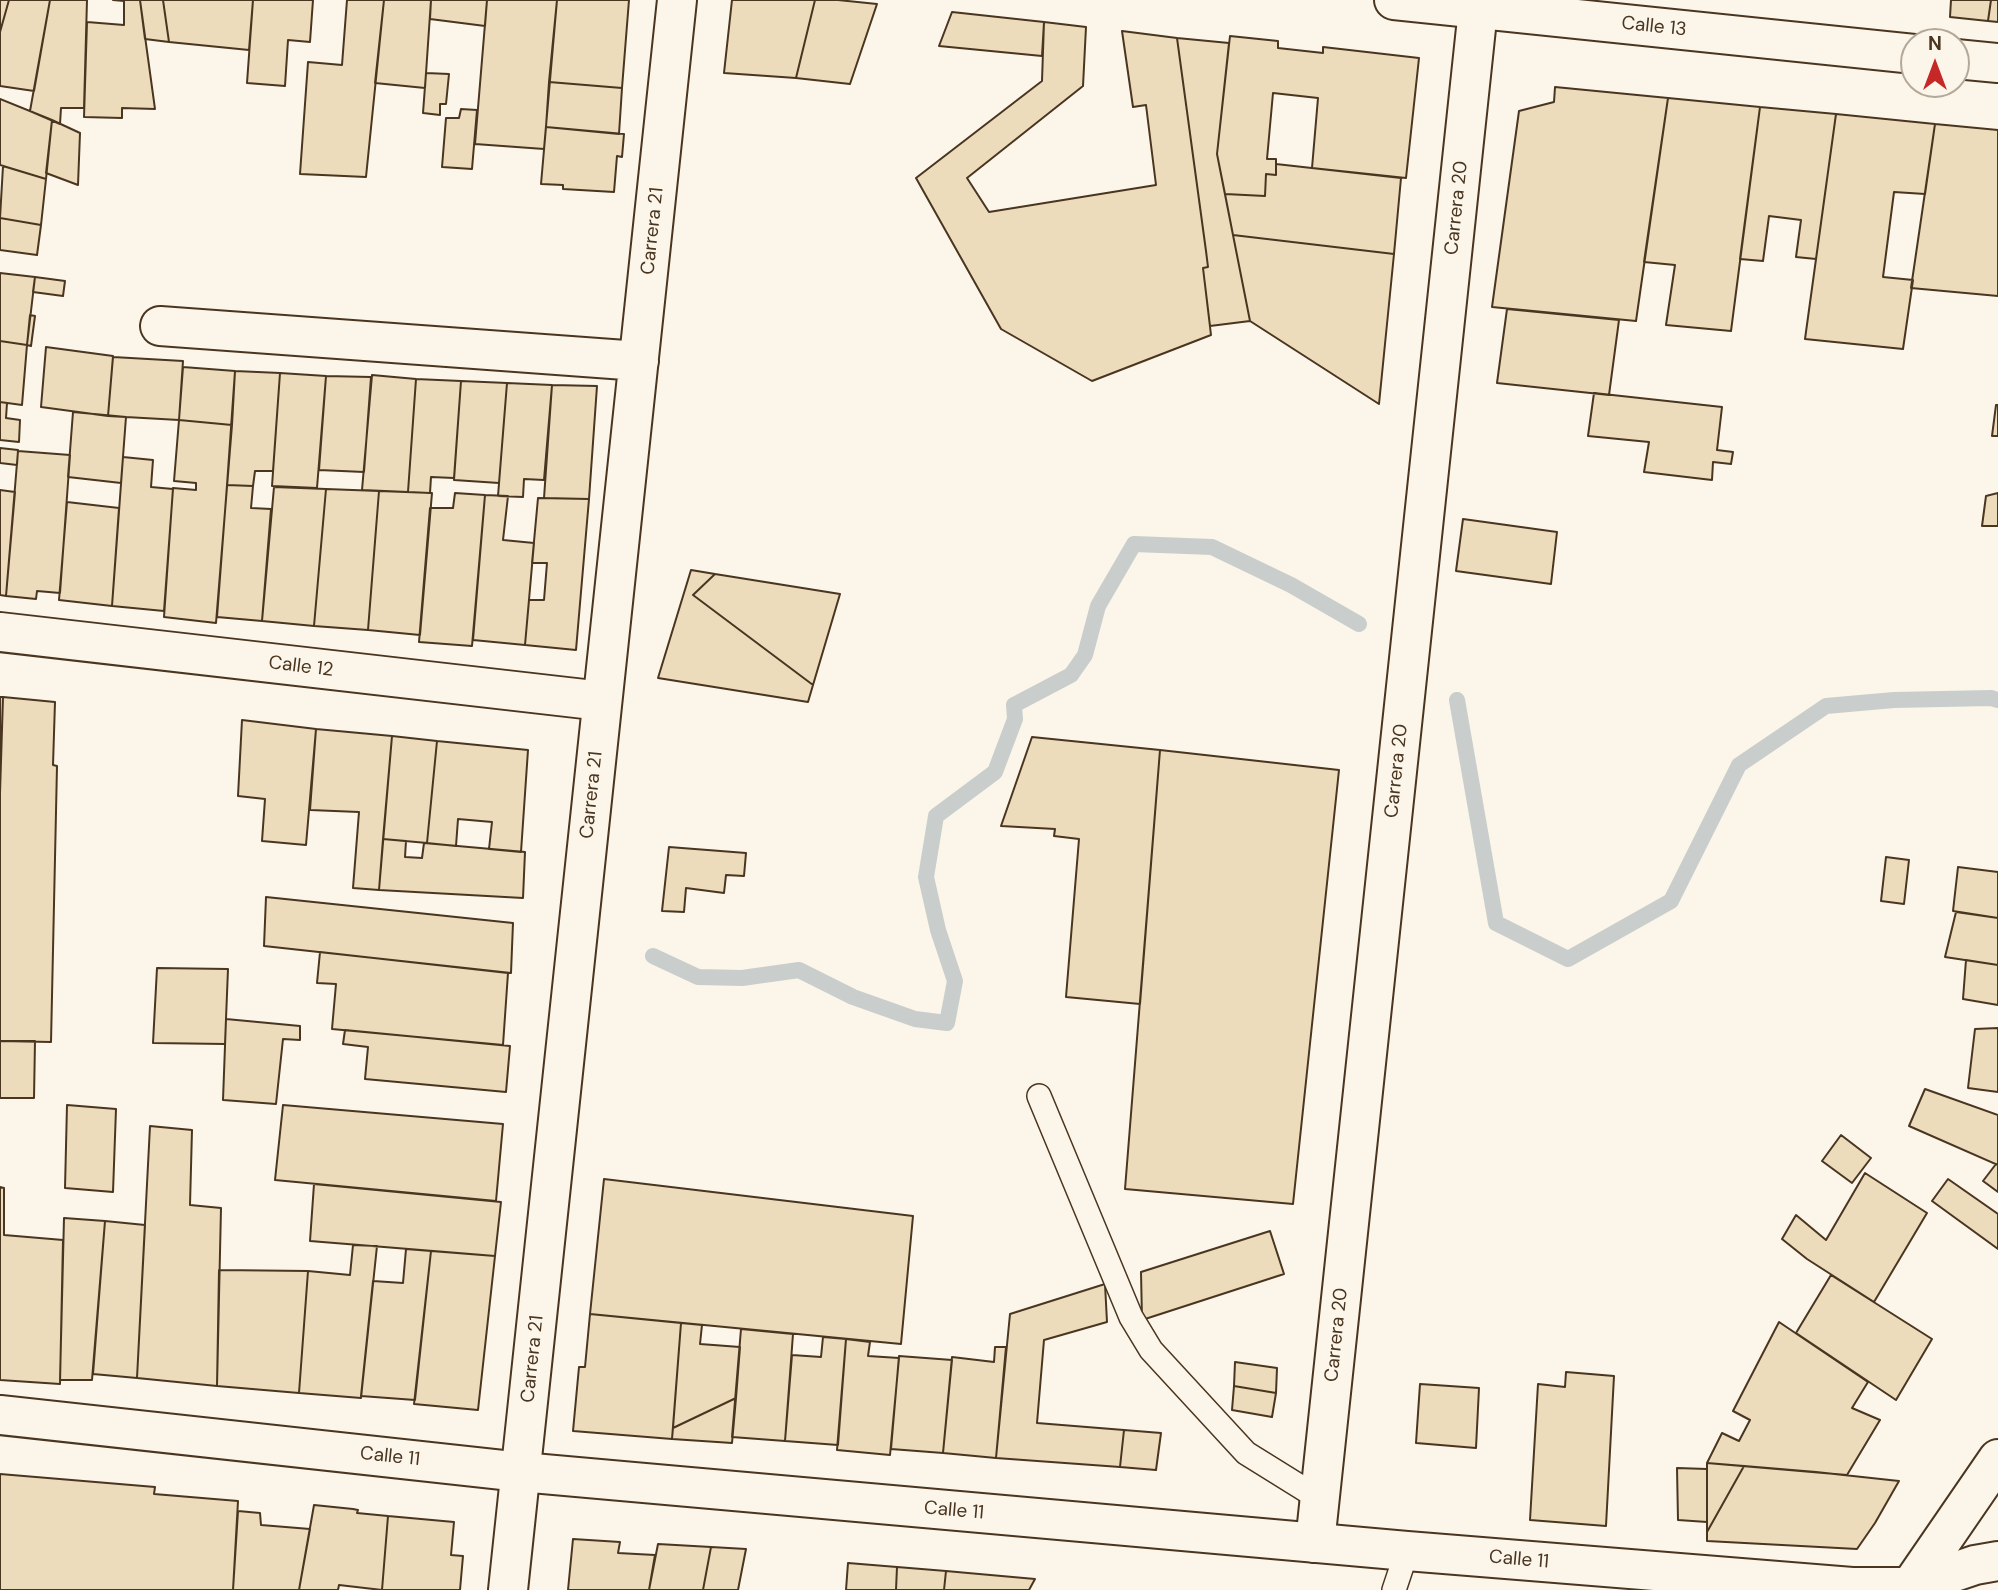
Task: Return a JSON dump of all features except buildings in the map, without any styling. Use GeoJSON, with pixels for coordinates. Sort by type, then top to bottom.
{"type":"FeatureCollection","features":[{"type":"Feature","properties":{"kind":"street","name":"Carrera 21"},"geometry":{"type":"LineString","coordinates":[[508,1590],[677,0]]}},
{"type":"Feature","properties":{"kind":"street","name":"Calle 13"},"geometry":{"type":"LineString","coordinates":[[1394,0],[1479,5],[1900,52]]}},
{"type":"Feature","properties":{"kind":"street","name":"Carrera 20"},"geometry":{"type":"LineString","coordinates":[[1315,1543],[1479,5]]}},
{"type":"Feature","properties":{"kind":"street"},"geometry":{"type":"LineString","coordinates":[[1970,60],[1998,63]]}},
{"type":"Feature","properties":{"kind":"street"},"geometry":{"type":"LineString","coordinates":[[160,326],[639,361]]}},
{"type":"Feature","properties":{"kind":"street","name":"Calle 12"},"geometry":{"type":"LineString","coordinates":[[0,632],[602,701]]}},
{"type":"Feature","properties":{"kind":"street","name":"Calle 11"},"geometry":{"type":"LineString","coordinates":[[0,1415],[521,1472],[1407,1551],[1852,1587],[1913,1589],[1975,1565],[1998,1561]]}},
{"type":"Feature","properties":{"kind":"street"},"geometry":{"type":"LineString","coordinates":[[1913,1589],[1998,1459]]}},
{"type":"Feature","properties":{"kind":"lane"},"geometry":{"type":"LineString","coordinates":[[1039,1096],[1131,1317],[1151,1350],[1246,1454],[1320,1499]]}},
{"type":"Feature","properties":{"kind":"lane"},"geometry":{"type":"LineString","coordinates":[[1394,1590],[1407,1551]]}},
{"type":"Feature","properties":{"kind":"waterway"},"geometry":{"type":"LineString","coordinates":[[653,956],[698,977],[742,978],[799,970],[853,997],[915,1019],[947,1023],[955,981],[938,930],[926,877],[936,816],[995,772],[1015,719],[1014,705],[1071,675],[1085,655],[1098,606],[1134,544],[1212,547],[1291,585],[1359,624]]}},
{"type":"Feature","properties":{"kind":"waterway"},"geometry":{"type":"LineString","coordinates":[[1457,700],[1496,923],[1568,959],[1671,901],[1739,765],[1826,706],[1894,700],[1998,700]]}}]}
